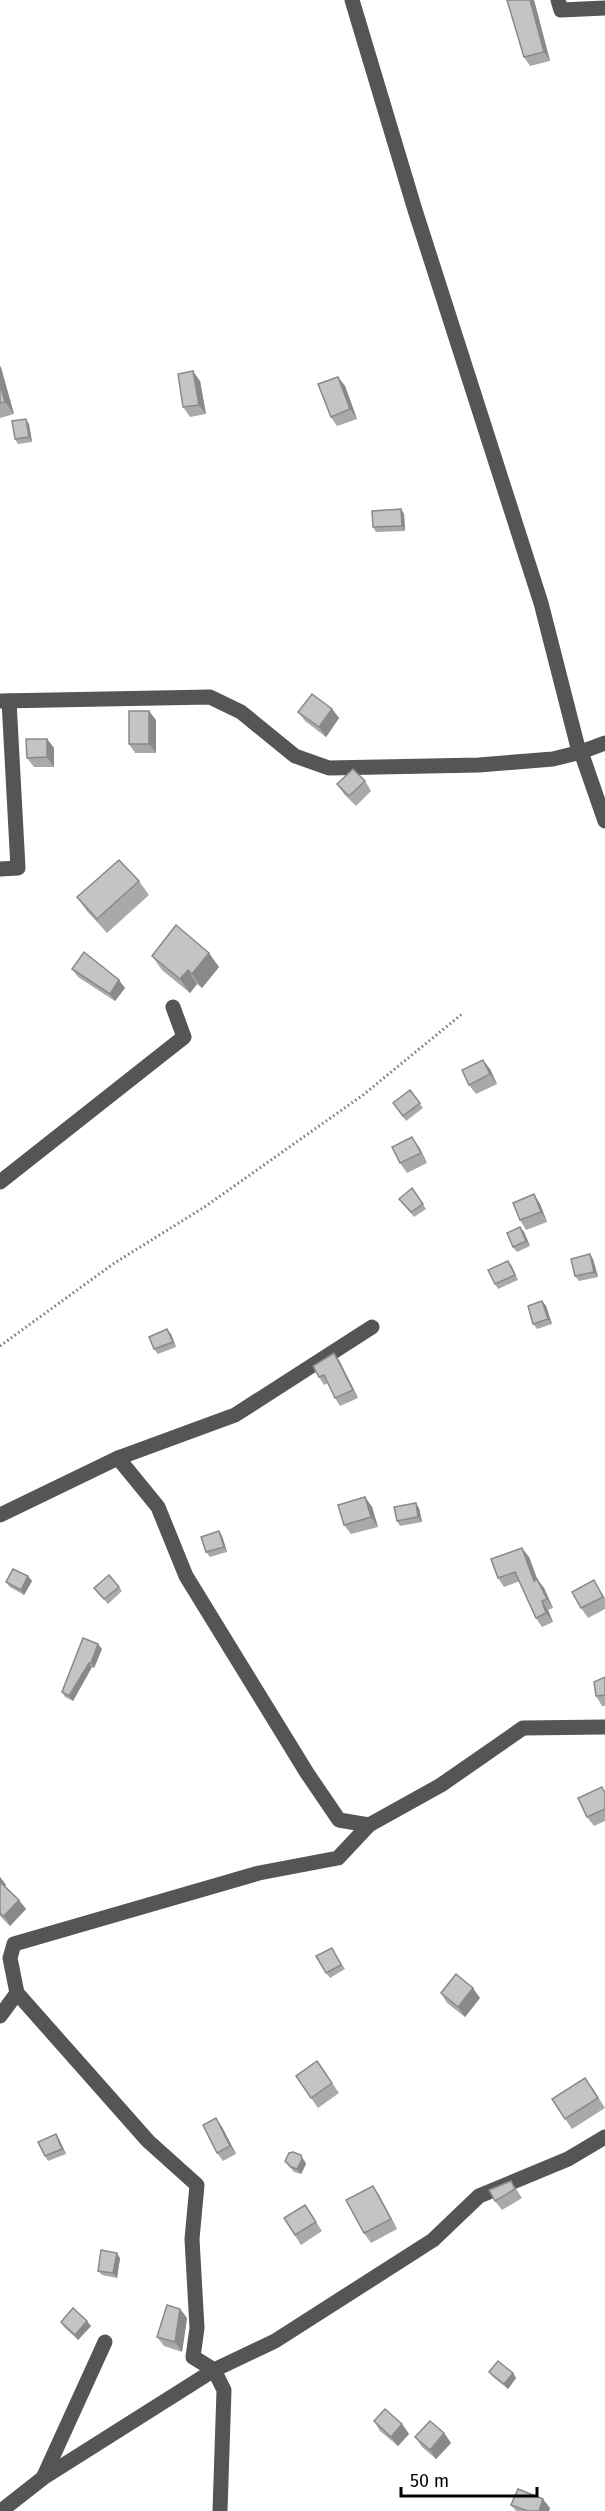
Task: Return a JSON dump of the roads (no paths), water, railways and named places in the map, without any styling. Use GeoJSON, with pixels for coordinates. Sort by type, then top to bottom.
{"type":"FeatureCollection","features":[{"type":"Feature","properties":{"kind":"street"},"geometry":{"type":"LineString","coordinates":[[352,0],[415,210],[541,603],[577,744],[605,821]]}},
{"type":"Feature","properties":{"kind":"street"},"geometry":{"type":"LineString","coordinates":[[558,0],[561,10],[605,8]]}},
{"type":"Feature","properties":{"kind":"street"},"geometry":{"type":"LineString","coordinates":[[0,869],[18,868],[4,701],[210,697],[241,712],[296,756],[329,768],[479,765],[553,759],[605,743]]}},
{"type":"Feature","properties":{"kind":"street"},"geometry":{"type":"LineString","coordinates":[[0,1182],[184,1037],[173,1007]]}},
{"type":"Feature","properties":{"kind":"street"},"geometry":{"type":"LineString","coordinates":[[0,1515],[118,1458],[235,1415],[372,1327]]}},
{"type":"Feature","properties":{"kind":"street"},"geometry":{"type":"LineString","coordinates":[[118,1458],[158,1508],[186,1576],[339,1820],[369,1825]]}},
{"type":"Feature","properties":{"kind":"street"},"geometry":{"type":"LineString","coordinates":[[220,2511],[224,2390],[214,2370],[193,2357],[197,2328],[192,2239],[197,2184],[148,2141],[17,1994],[10,1958],[14,1944],[260,1873],[338,1858],[369,1825],[441,1785],[523,1728],[605,1727]]}},
{"type":"Feature","properties":{"kind":"street"},"geometry":{"type":"LineString","coordinates":[[0,2016],[17,1994]]}},
{"type":"Feature","properties":{"kind":"street"},"geometry":{"type":"LineString","coordinates":[[1,2511],[43,2478],[214,2370],[275,2341],[415,2252],[433,2240],[479,2196],[568,2159],[605,2137]]}},
{"type":"Feature","properties":{"kind":"street"},"geometry":{"type":"LineString","coordinates":[[43,2478],[105,2342]]}}]}
